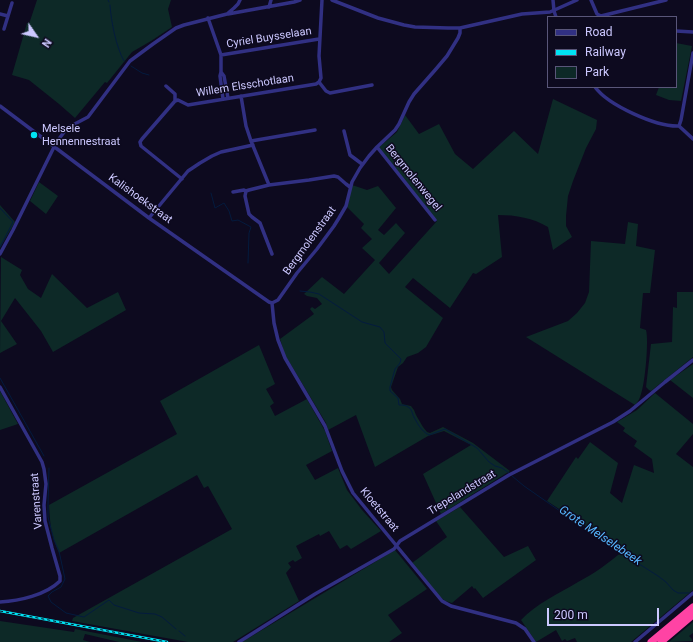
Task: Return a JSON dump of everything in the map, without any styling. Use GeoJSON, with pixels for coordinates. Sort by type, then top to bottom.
{"type":"FeatureCollection","features":[{"type":"Feature","properties":{"kind":"highway"},"geometry":{"type":"LineString","coordinates":[[651,642],[693,607]]}},
{"type":"Feature","properties":{"kind":"highway"},"geometry":{"type":"LineString","coordinates":[[661,642],[693,615]]}},
{"type":"Feature","properties":{"kind":"street"},"geometry":{"type":"LineString","coordinates":[[269,6],[271,0]]}},
{"type":"Feature","properties":{"kind":"street"},"geometry":{"type":"LineString","coordinates":[[0,254],[54,146],[69,127],[88,117],[133,59],[176,28],[184,24],[300,0]]}},
{"type":"Feature","properties":{"kind":"street"},"geometry":{"type":"LineString","coordinates":[[322,0],[318,56],[321,78],[319,82],[326,92],[330,93],[372,85]]}},
{"type":"Feature","properties":{"kind":"street"},"geometry":{"type":"LineString","coordinates":[[332,0],[378,18],[404,25],[415,27],[460,28],[522,14],[550,12],[577,0]]}},
{"type":"Feature","properties":{"kind":"street"},"geometry":{"type":"LineString","coordinates":[[553,0],[556,16]]}},
{"type":"Feature","properties":{"kind":"street"},"geometry":{"type":"LineString","coordinates":[[591,0],[597,14],[601,16],[666,0]]}},
{"type":"Feature","properties":{"kind":"street"},"geometry":{"type":"LineString","coordinates":[[239,2],[239,8],[245,11]]}},
{"type":"Feature","properties":{"kind":"street"},"geometry":{"type":"LineString","coordinates":[[227,14],[239,2]]}},
{"type":"Feature","properties":{"kind":"street"},"geometry":{"type":"LineString","coordinates":[[4,29],[12,3]]}},
{"type":"Feature","properties":{"kind":"street"},"geometry":{"type":"LineString","coordinates":[[0,14],[8,16]]}},
{"type":"Feature","properties":{"kind":"street","name":"Cyriel Buysselaan"},"geometry":{"type":"LineString","coordinates":[[208,18],[221,55],[221,72],[224,76],[226,98]]}},
{"type":"Feature","properties":{"kind":"street","name":"Bergmolenstraat"},"geometry":{"type":"LineString","coordinates":[[272,303],[281,297],[297,273],[318,249],[337,222],[346,206],[350,187],[362,164],[395,130],[414,94],[440,64],[458,38],[460,28]]}},
{"type":"Feature","properties":{"kind":"street"},"geometry":{"type":"LineString","coordinates":[[677,31],[693,32]]}},
{"type":"Feature","properties":{"kind":"street","name":"Cyriel Buysselaan"},"geometry":{"type":"LineString","coordinates":[[221,55],[319,39]]}},
{"type":"Feature","properties":{"kind":"street"},"geometry":{"type":"LineString","coordinates":[[679,126],[693,53]]}},
{"type":"Feature","properties":{"kind":"street","name":"Willem Elsschotlaan"},"geometry":{"type":"LineString","coordinates":[[175,101],[178,100],[188,105],[319,82]]}},
{"type":"Feature","properties":{"kind":"street"},"geometry":{"type":"LineString","coordinates":[[166,86],[175,94],[175,101],[140,142],[141,146],[182,178]]}},
{"type":"Feature","properties":{"kind":"street"},"geometry":{"type":"LineString","coordinates":[[595,88],[611,102],[643,118],[670,126],[679,126],[693,138]]}},
{"type":"Feature","properties":{"kind":"street"},"geometry":{"type":"LineString","coordinates":[[241,96],[246,126],[269,185]]}},
{"type":"Feature","properties":{"kind":"street","name":"Kalishoekstraat"},"geometry":{"type":"LineString","coordinates":[[0,106],[150,218],[272,303]]}},
{"type":"Feature","properties":{"kind":"street"},"geometry":{"type":"LineString","coordinates":[[251,141],[315,130]]}},
{"type":"Feature","properties":{"kind":"street"},"geometry":{"type":"LineString","coordinates":[[344,131],[350,155],[362,164]]}},
{"type":"Feature","properties":{"kind":"street"},"geometry":{"type":"LineString","coordinates":[[150,218],[188,171],[221,152],[253,146]]}},
{"type":"Feature","properties":{"kind":"street","name":"Bergmolenwegel"},"geometry":{"type":"LineString","coordinates":[[377,147],[435,220]]}},
{"type":"Feature","properties":{"kind":"street"},"geometry":{"type":"LineString","coordinates":[[233,192],[246,191],[269,185],[334,176],[338,177],[343,183],[350,187]]}},
{"type":"Feature","properties":{"kind":"street"},"geometry":{"type":"LineString","coordinates":[[246,191],[245,196],[249,214],[260,223],[272,254]]}},
{"type":"Feature","properties":{"kind":"street","name":"Kloetstraat"},"geometry":{"type":"LineString","coordinates":[[272,303],[274,323],[280,348],[325,426],[353,493],[442,601],[451,606],[516,623],[525,629],[534,642]]}},
{"type":"Feature","properties":{"kind":"street","name":"Trepelandstraat"},"geometry":{"type":"LineString","coordinates":[[239,642],[315,594],[394,549],[400,541],[509,475],[613,422],[630,411],[693,360]]}},
{"type":"Feature","properties":{"kind":"street","name":"Varenstraat"},"geometry":{"type":"LineString","coordinates":[[0,387],[42,462],[46,484],[44,505],[45,521],[60,576],[60,581],[51,589],[10,601],[0,602]]}},
{"type":"Feature","properties":{"kind":"street"},"geometry":{"type":"LineString","coordinates":[[635,642],[693,593]]}},
{"type":"Feature","properties":{"kind":"green space"},"geometry":{"type":"Polygon","coordinates":[[[37,0],[171,0],[168,9],[172,27],[132,52],[107,83],[105,82],[75,118],[29,80],[12,75],[27,23],[30,21],[37,0]]]}},
{"type":"Feature","properties":{"kind":"green space"},"geometry":{"type":"Polygon","coordinates":[[[677,43],[692,46],[681,101],[669,100],[656,95],[659,88],[677,88],[677,43]]]}},
{"type":"Feature","properties":{"kind":"green space"},"geometry":{"type":"Polygon","coordinates":[[[553,99],[597,120],[596,129],[586,148],[568,196],[566,226],[572,237],[553,250],[548,227],[536,221],[524,218],[498,215],[502,257],[476,274],[473,273],[450,308],[413,278],[405,287],[443,318],[426,347],[418,353],[407,357],[398,367],[391,387],[392,390],[400,399],[402,404],[411,406],[427,432],[430,433],[443,427],[473,443],[510,471],[441,514],[423,474],[471,445],[444,431],[428,436],[375,467],[356,415],[328,430],[326,423],[285,355],[280,339],[314,314],[310,309],[312,307],[315,309],[322,304],[317,298],[304,294],[322,277],[344,294],[375,260],[362,248],[372,239],[361,228],[364,224],[347,207],[352,185],[367,190],[378,186],[396,208],[378,230],[384,235],[396,223],[405,233],[379,263],[389,274],[437,221],[378,148],[397,132],[405,115],[419,134],[439,124],[455,154],[473,169],[514,131],[538,154],[553,99]]]}},
{"type":"Feature","properties":{"kind":"green space"},"geometry":{"type":"Polygon","coordinates":[[[39,182],[58,196],[46,214],[30,201],[39,182]]]}},
{"type":"Feature","properties":{"kind":"green space"},"geometry":{"type":"Polygon","coordinates":[[[0,205],[15,222],[0,248],[0,205]]]}},
{"type":"Feature","properties":{"kind":"green space"},"geometry":{"type":"Polygon","coordinates":[[[628,222],[638,224],[636,246],[655,250],[650,293],[643,293],[640,328],[646,330],[647,335],[646,362],[642,389],[635,405],[526,337],[568,321],[577,313],[585,303],[589,292],[591,241],[625,244],[628,222]]]}},
{"type":"Feature","properties":{"kind":"green space"},"geometry":{"type":"Polygon","coordinates":[[[1,257],[22,270],[20,275],[28,289],[41,298],[52,274],[87,308],[118,292],[126,310],[53,352],[41,331],[15,298],[1,321],[17,344],[0,353],[1,257]]]}},
{"type":"Feature","properties":{"kind":"green space"},"geometry":{"type":"Polygon","coordinates":[[[677,292],[693,292],[693,357],[651,391],[646,387],[651,344],[672,342],[673,307],[677,308],[677,292]]]}},
{"type":"Feature","properties":{"kind":"green space"},"geometry":{"type":"Polygon","coordinates":[[[259,345],[275,384],[266,389],[274,403],[270,406],[275,416],[307,399],[325,431],[332,451],[306,465],[315,480],[338,468],[347,490],[362,510],[381,531],[351,549],[347,545],[340,549],[329,531],[320,536],[319,534],[296,546],[302,558],[295,562],[293,560],[288,563],[291,567],[286,573],[299,601],[233,642],[188,642],[72,621],[73,618],[232,529],[208,486],[204,488],[197,475],[59,553],[51,529],[49,505],[177,434],[160,401],[259,345]]]}},
{"type":"Feature","properties":{"kind":"green space"},"geometry":{"type":"Polygon","coordinates":[[[693,364],[693,398],[670,380],[693,364]]]}},
{"type":"Feature","properties":{"kind":"green space"},"geometry":{"type":"Polygon","coordinates":[[[0,391],[18,424],[0,430],[0,391]]]}},
{"type":"Feature","properties":{"kind":"green space"},"geometry":{"type":"Polygon","coordinates":[[[655,393],[693,424],[693,434],[676,454],[693,467],[693,590],[631,642],[577,642],[575,638],[567,641],[565,639],[562,641],[556,630],[536,642],[521,620],[540,604],[590,575],[622,552],[611,543],[547,501],[576,457],[578,459],[590,442],[618,463],[610,493],[622,503],[634,465],[654,473],[652,459],[634,446],[637,441],[623,431],[625,428],[617,422],[637,410],[655,393]]]}},
{"type":"Feature","properties":{"kind":"green space"},"geometry":{"type":"Polygon","coordinates":[[[460,507],[504,557],[528,546],[536,560],[483,598],[472,586],[452,603],[445,601],[439,596],[412,563],[447,537],[436,521],[460,507]]]}},
{"type":"Feature","properties":{"kind":"green space"},"geometry":{"type":"Polygon","coordinates":[[[395,550],[427,589],[388,615],[402,633],[389,642],[242,642],[395,550]]]}},
{"type":"Feature","properties":{"kind":"green space"},"geometry":{"type":"Polygon","coordinates":[[[0,621],[74,632],[75,629],[142,642],[119,642],[85,634],[83,640],[90,642],[0,642],[0,621]]]}},
{"type":"Feature","properties":{"kind":"green space"},"geometry":{"type":"Polygon","coordinates":[[[693,622],[693,633],[689,636],[692,641],[669,642],[693,622]]]}},
{"type":"Feature","properties":{"kind":"waterway"},"geometry":{"type":"LineString","coordinates":[[110,5],[114,34],[124,61]]}},
{"type":"Feature","properties":{"kind":"waterway"},"geometry":{"type":"LineString","coordinates":[[131,66],[142,73],[149,75]]}},
{"type":"Feature","properties":{"kind":"waterway","name":"Grote Melselebeek"},"geometry":{"type":"LineString","coordinates":[[211,193],[215,208],[224,203],[229,211],[232,221],[238,220],[251,227],[249,233],[248,263]]}},
{"type":"Feature","properties":{"kind":"waterway"},"geometry":{"type":"LineString","coordinates":[[0,208],[13,222],[0,247]]}},
{"type":"Feature","properties":{"kind":"waterway","name":"Grote Melselebeek"},"geometry":{"type":"LineString","coordinates":[[300,291],[319,294],[362,322],[380,327],[384,332],[385,343],[401,359],[400,363],[395,369],[390,387],[390,391],[398,398],[399,405],[405,405],[410,408],[421,429],[429,435],[445,429],[477,448],[489,462],[509,473]]}},
{"type":"Feature","properties":{"kind":"waterway"},"geometry":{"type":"LineString","coordinates":[[0,378],[44,456]]}},
{"type":"Feature","properties":{"kind":"waterway"},"geometry":{"type":"LineString","coordinates":[[49,468],[48,517],[54,540],[59,551],[65,579],[61,587],[48,596],[51,602],[66,613],[84,617],[109,600],[114,605],[139,613],[155,614],[162,617],[176,629]]}},
{"type":"Feature","properties":{"kind":"waterway","name":"Grote Melselebeek"},"geometry":{"type":"LineString","coordinates":[[512,476],[570,518],[658,576],[673,590],[678,593],[690,593]]}},
{"type":"Feature","properties":{"kind":"waterway"},"geometry":{"type":"LineString","coordinates":[[179,631],[185,636]]}},
{"type":"Feature","properties":{"kind":"railway"},"geometry":{"type":"LineString","coordinates":[[0,611],[167,642]]}},
{"type":"Feature","properties":{"kind":"place","name":"Melsele Hennennestraat"},"geometry":{"type":"Point","coordinates":[34,135]}}]}
